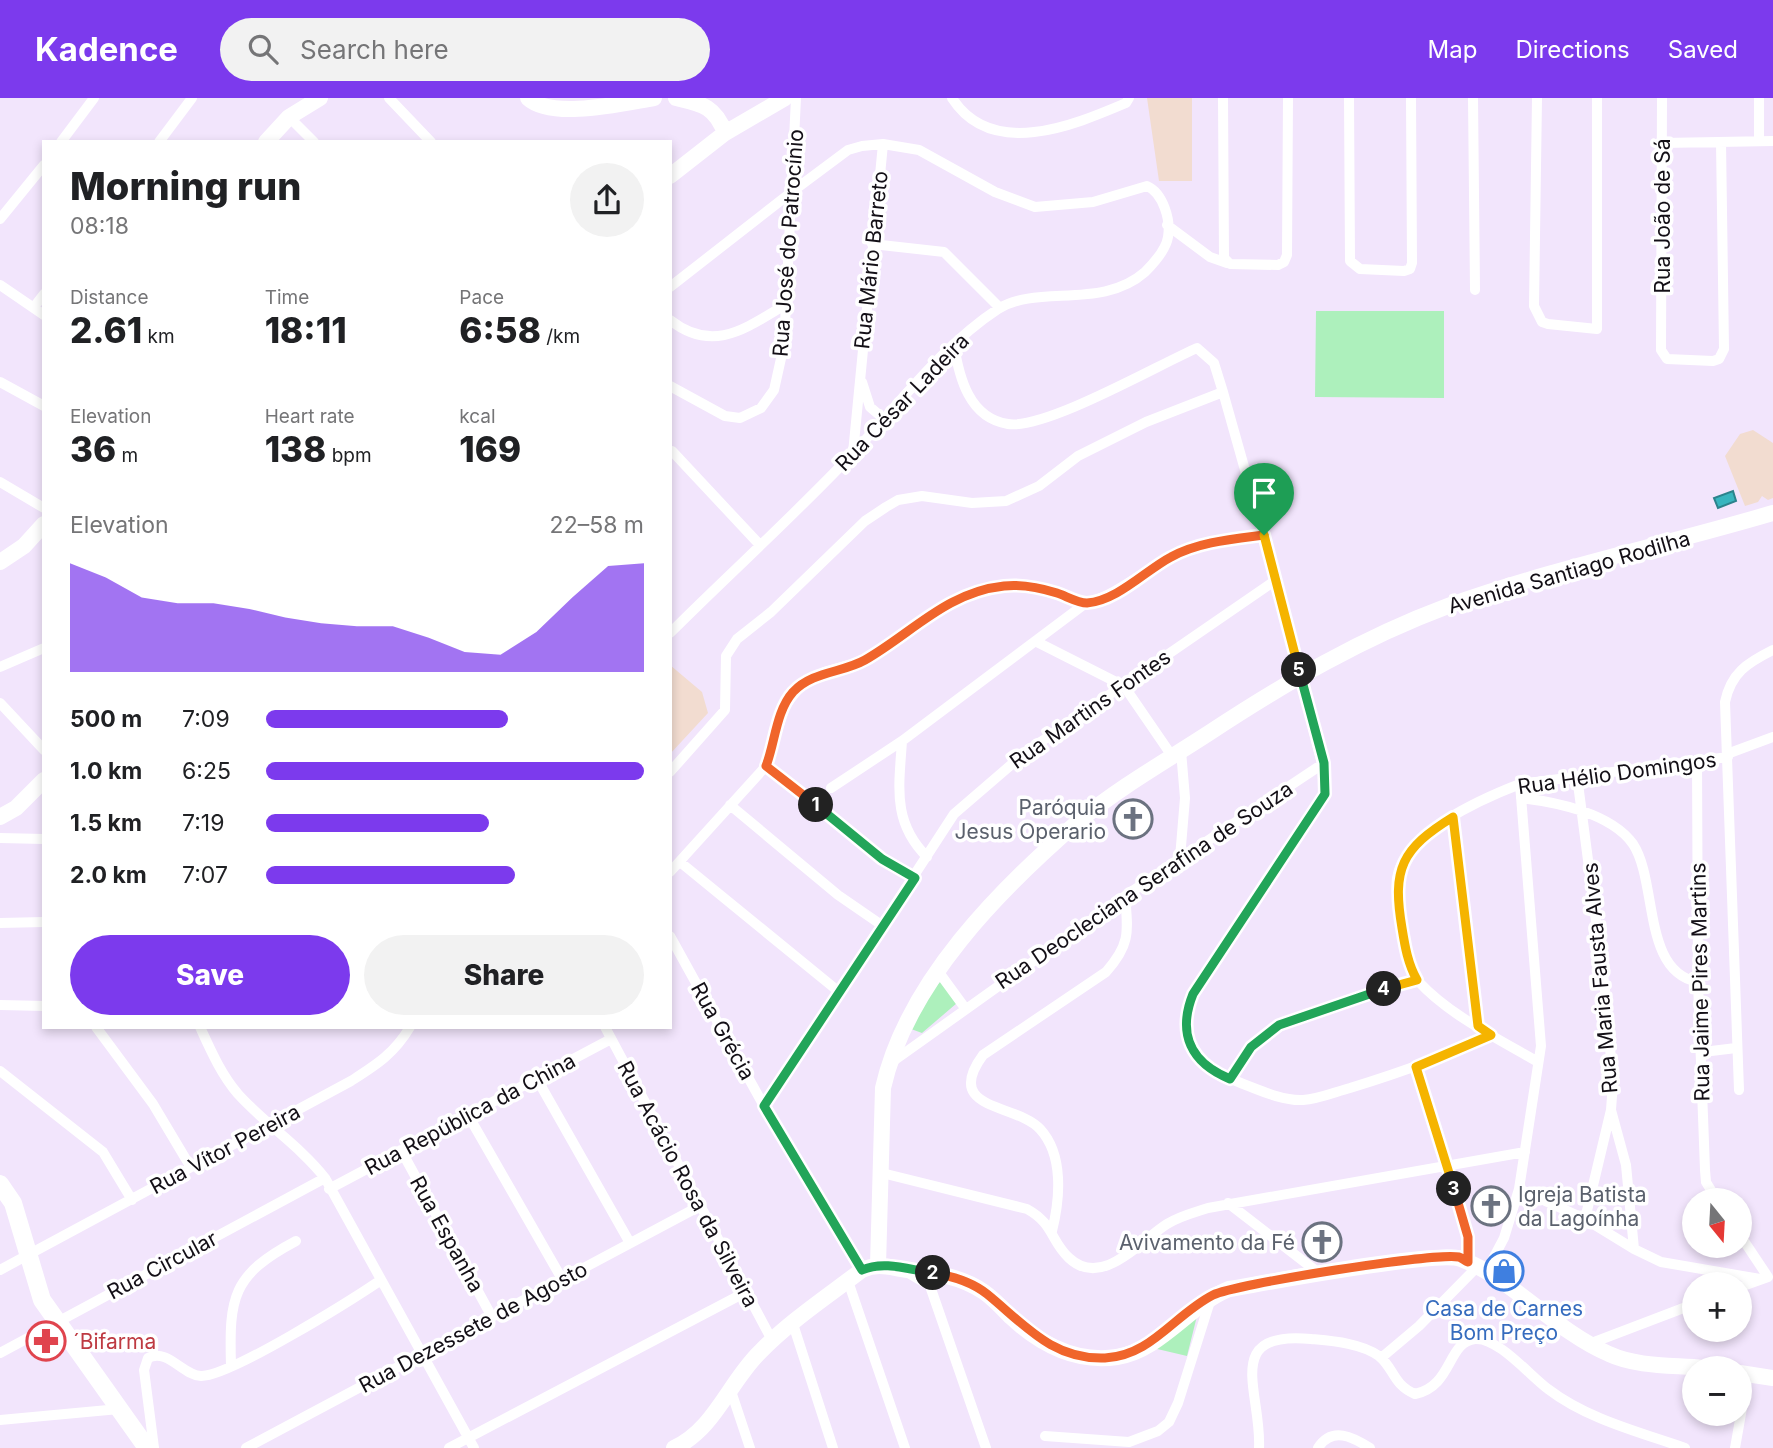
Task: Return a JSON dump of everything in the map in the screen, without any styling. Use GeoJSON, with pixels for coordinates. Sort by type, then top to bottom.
{"type":"FeatureCollection","features":[{"type":"Feature","properties":{"kind":"main road"},"geometry":{"type":"LineString","coordinates":[[267,140],[289,117],[320,98]]}},
{"type":"Feature","properties":{"kind":"main road"},"geometry":{"type":"LineString","coordinates":[[528,98],[535,104],[570,109],[654,98]]}},
{"type":"Feature","properties":{"kind":"main road"},"geometry":{"type":"LineString","coordinates":[[676,98],[702,103],[714,112],[725,134]]}},
{"type":"Feature","properties":{"kind":"main road"},"geometry":{"type":"LineString","coordinates":[[714,112],[724,98]]}},
{"type":"Feature","properties":{"kind":"main road"},"geometry":{"type":"LineString","coordinates":[[672,174],[774,100]]}},
{"type":"Feature","properties":{"kind":"main road","name":"Avenida Santiago Rodilha"},"geometry":{"type":"LineString","coordinates":[[870,1267],[882,1173],[882,1102],[890,1063],[916,1002],[938,971],[1006,891],[1079,821],[1300,674],[1394,628],[1516,584],[1773,513]]}},
{"type":"Feature","properties":{"kind":"main road"},"geometry":{"type":"LineString","coordinates":[[0,562],[24,545],[42,526]]}},
{"type":"Feature","properties":{"kind":"main road"},"geometry":{"type":"LineString","coordinates":[[2,816],[42,782]]}},
{"type":"Feature","properties":{"kind":"main road"},"geometry":{"type":"LineString","coordinates":[[0,1184],[13,1203],[42,1300],[147,1448]]}},
{"type":"Feature","properties":{"kind":"main road"},"geometry":{"type":"LineString","coordinates":[[674,1448],[708,1422],[772,1340],[870,1267],[903,1269],[968,1282],[986,1293],[1041,1341],[1071,1353],[1102,1358],[1133,1353],[1212,1296],[1229,1289],[1320,1274],[1459,1257],[1589,1344],[1633,1361],[1682,1366]]}},
{"type":"Feature","properties":{"kind":"main road"},"geometry":{"type":"LineString","coordinates":[[1752,1375],[1773,1378]]}},
{"type":"Feature","properties":{"kind":"street"},"geometry":{"type":"LineString","coordinates":[[62,140],[94,98]]}},
{"type":"Feature","properties":{"kind":"street"},"geometry":{"type":"LineString","coordinates":[[160,140],[192,98]]}},
{"type":"Feature","properties":{"kind":"street"},"geometry":{"type":"LineString","coordinates":[[389,98],[429,140]]}},
{"type":"Feature","properties":{"kind":"street","name":"Rua José do Patrocínio"},"geometry":{"type":"LineString","coordinates":[[672,387],[725,416],[740,418],[753,414],[774,390],[784,345],[796,98]]}},
{"type":"Feature","properties":{"kind":"street"},"geometry":{"type":"LineString","coordinates":[[952,98],[967,114],[980,122],[1008,133],[1023,134],[1069,125],[1126,103],[1129,98]]}},
{"type":"Feature","properties":{"kind":"street"},"geometry":{"type":"LineString","coordinates":[[1223,98],[1226,258]]}},
{"type":"Feature","properties":{"kind":"street"},"geometry":{"type":"LineString","coordinates":[[672,285],[848,150],[883,144],[919,150],[998,193],[1035,207],[1093,202],[1140,186],[1153,188],[1160,198],[1167,225],[1210,257],[1278,265],[1286,260],[1288,98]]}},
{"type":"Feature","properties":{"kind":"street"},"geometry":{"type":"LineString","coordinates":[[1349,98],[1349,255],[1353,265],[1360,269],[1404,271],[1411,266],[1411,98]]}},
{"type":"Feature","properties":{"kind":"street"},"geometry":{"type":"LineString","coordinates":[[1473,98],[1475,290]]}},
{"type":"Feature","properties":{"kind":"street"},"geometry":{"type":"LineString","coordinates":[[1537,98],[1534,306],[1542,322],[1597,329],[1597,98]]}},
{"type":"Feature","properties":{"kind":"street","name":"Rua João de Sá"},"geometry":{"type":"LineString","coordinates":[[1662,98],[1661,351],[1667,359],[1713,361],[1719,359],[1724,349],[1721,142]]}},
{"type":"Feature","properties":{"kind":"street"},"geometry":{"type":"LineString","coordinates":[[1759,98],[1759,141]]}},
{"type":"Feature","properties":{"kind":"street"},"geometry":{"type":"LineString","coordinates":[[289,117],[312,140]]}},
{"type":"Feature","properties":{"kind":"street"},"geometry":{"type":"LineString","coordinates":[[1662,143],[1773,141]]}},
{"type":"Feature","properties":{"kind":"street","name":"Rua Mário Barreto"},"geometry":{"type":"LineString","coordinates":[[853,453],[883,144]]}},
{"type":"Feature","properties":{"kind":"street"},"geometry":{"type":"LineString","coordinates":[[794,161],[801,170],[820,172]]}},
{"type":"Feature","properties":{"kind":"street"},"geometry":{"type":"LineString","coordinates":[[0,219],[42,166]]}},
{"type":"Feature","properties":{"kind":"street","name":"Rua César Ladeira"},"geometry":{"type":"LineString","coordinates":[[672,631],[853,453],[954,345],[1000,308],[1020,302],[1102,293],[1134,281],[1161,253],[1168,237],[1167,225]]}},
{"type":"Feature","properties":{"kind":"street"},"geometry":{"type":"LineString","coordinates":[[873,244],[944,252],[1000,308]]}},
{"type":"Feature","properties":{"kind":"street"},"geometry":{"type":"LineString","coordinates":[[0,285],[42,313]]}},
{"type":"Feature","properties":{"kind":"street"},"geometry":{"type":"LineString","coordinates":[[34,307],[42,297]]}},
{"type":"Feature","properties":{"kind":"street"},"geometry":{"type":"LineString","coordinates":[[672,321],[697,336],[724,336],[744,329],[785,305]]}},
{"type":"Feature","properties":{"kind":"street"},"geometry":{"type":"LineString","coordinates":[[954,345],[958,373],[971,399],[982,412],[1008,424],[1044,419],[1197,348],[1214,363],[1264,535],[1324,763],[1325,794],[1193,994],[1184,1025],[1198,1059],[1230,1079],[1302,1100],[1416,1067],[1491,1035]]}},
{"type":"Feature","properties":{"kind":"street","name":"Rua Mário Barreto"},"geometry":{"type":"LineString","coordinates":[[860,376],[870,407],[884,419]]}},
{"type":"Feature","properties":{"kind":"street"},"geometry":{"type":"LineString","coordinates":[[0,382],[42,405]]}},
{"type":"Feature","properties":{"kind":"street"},"geometry":{"type":"LineString","coordinates":[[672,770],[725,710],[726,656],[737,639],[771,612],[865,521],[898,500],[922,496],[972,503],[1006,501],[1039,486],[1078,456],[1146,422],[1223,392]]}},
{"type":"Feature","properties":{"kind":"street"},"geometry":{"type":"LineString","coordinates":[[672,452],[759,544]]}},
{"type":"Feature","properties":{"kind":"street"},"geometry":{"type":"LineString","coordinates":[[0,482],[42,507]]}},
{"type":"Feature","properties":{"kind":"street"},"geometry":{"type":"LineString","coordinates":[[831,788],[902,741],[1086,603],[1115,592],[1183,552],[1218,541],[1264,535]]}},
{"type":"Feature","properties":{"kind":"street","name":"Rua Martins Fontes"},"geometry":{"type":"LineString","coordinates":[[764,1106],[915,878],[954,814],[976,792],[1026,752],[1276,580]]}},
{"type":"Feature","properties":{"kind":"street"},"geometry":{"type":"LineString","coordinates":[[672,870],[766,766],[785,706],[794,691],[824,673],[863,661],[952,601],[983,590],[1012,586],[1048,590],[1086,603]]}},
{"type":"Feature","properties":{"kind":"street"},"geometry":{"type":"LineString","coordinates":[[1037,642],[1124,686],[1176,754],[1185,798],[1180,858]]}},
{"type":"Feature","properties":{"kind":"street"},"geometry":{"type":"LineString","coordinates":[[0,667],[42,649]]}},
{"type":"Feature","properties":{"kind":"street"},"geometry":{"type":"LineString","coordinates":[[1739,1090],[1726,702],[1728,686],[1741,670],[1773,650]]}},
{"type":"Feature","properties":{"kind":"street"},"geometry":{"type":"LineString","coordinates":[[0,704],[42,748]]}},
{"type":"Feature","properties":{"kind":"street","name":"Rua Hélio Domingos"},"geometry":{"type":"LineString","coordinates":[[1417,980],[1405,947],[1396,896],[1397,878],[1401,864],[1430,832],[1491,795],[1520,784],[1727,755],[1773,737]]}},
{"type":"Feature","properties":{"kind":"street"},"geometry":{"type":"LineString","coordinates":[[902,741],[899,783],[904,828],[927,857]]}},
{"type":"Feature","properties":{"kind":"street","name":"Rua Jaime Pires Martins"},"geometry":{"type":"LineString","coordinates":[[1697,760],[1698,982],[1703,1052],[1705,1170],[1710,1188]]}},
{"type":"Feature","properties":{"kind":"street","name":"Rua Deocleciana Serafina de Souza"},"geometry":{"type":"LineString","coordinates":[[890,1063],[1125,896],[1324,763]]}},
{"type":"Feature","properties":{"kind":"street"},"geometry":{"type":"LineString","coordinates":[[766,766],[882,859],[915,878]]}},
{"type":"Feature","properties":{"kind":"street","name":"Rua Maria Fausta Alves"},"geometry":{"type":"LineString","coordinates":[[1577,776],[1584,813],[1607,1014],[1612,1082],[1611,1110],[1585,1219]]}},
{"type":"Feature","properties":{"kind":"street"},"geometry":{"type":"LineString","coordinates":[[1381,1357],[1419,1326],[1504,1238],[1519,1189],[1541,1026],[1520,784]]}},
{"type":"Feature","properties":{"kind":"street"},"geometry":{"type":"LineString","coordinates":[[1521,798],[1584,813],[1610,825],[1632,843],[1646,877],[1655,928],[1667,961],[1686,980],[1698,982]]}},
{"type":"Feature","properties":{"kind":"street"},"geometry":{"type":"LineString","coordinates":[[730,806],[838,895],[883,926]]}},
{"type":"Feature","properties":{"kind":"street"},"geometry":{"type":"LineString","coordinates":[[2,816],[0,837],[42,839]]}},
{"type":"Feature","properties":{"kind":"street"},"geometry":{"type":"LineString","coordinates":[[1453,817],[1478,1026]]}},
{"type":"Feature","properties":{"kind":"street"},"geometry":{"type":"LineString","coordinates":[[680,862],[838,991]]}},
{"type":"Feature","properties":{"kind":"street"},"geometry":{"type":"LineString","coordinates":[[1052,1231],[1058,1174],[1051,1146],[1039,1127],[977,1097],[971,1086],[971,1075],[983,1055],[1106,972],[1116,961],[1128,939],[1125,896]]}},
{"type":"Feature","properties":{"kind":"street"},"geometry":{"type":"LineString","coordinates":[[0,923],[42,922]]}},
{"type":"Feature","properties":{"kind":"street","name":"Rua Grécia"},"geometry":{"type":"LineString","coordinates":[[672,940],[764,1106],[870,1267]]}},
{"type":"Feature","properties":{"kind":"street"},"geometry":{"type":"LineString","coordinates":[[938,971],[965,1008]]}},
{"type":"Feature","properties":{"kind":"street"},"geometry":{"type":"LineString","coordinates":[[1230,1079],[1251,1047],[1279,1025],[1417,980],[1491,1035],[1538,1062]]}},
{"type":"Feature","properties":{"kind":"street"},"geometry":{"type":"LineString","coordinates":[[0,1005],[42,1006]]}},
{"type":"Feature","properties":{"kind":"street"},"geometry":{"type":"LineString","coordinates":[[97,1029],[153,1104],[190,1166]]}},
{"type":"Feature","properties":{"kind":"street"},"geometry":{"type":"LineString","coordinates":[[201,1029],[226,1078],[327,1183],[420,1355],[474,1448]]}},
{"type":"Feature","properties":{"kind":"street","name":"Rua Vítor Pereira"},"geometry":{"type":"LineString","coordinates":[[0,1270],[190,1166],[272,1125],[386,1059],[398,1048],[409,1029]]}},
{"type":"Feature","properties":{"kind":"street","name":"Rua Acácio Rosa da Silveira"},"geometry":{"type":"LineString","coordinates":[[606,1029],[772,1340]]}},
{"type":"Feature","properties":{"kind":"street","name":"Rua República da China"},"geometry":{"type":"LineString","coordinates":[[327,1183],[401,1150],[611,1039]]}},
{"type":"Feature","properties":{"kind":"street"},"geometry":{"type":"LineString","coordinates":[[1703,1052],[1737,1048]]}},
{"type":"Feature","properties":{"kind":"street"},"geometry":{"type":"LineString","coordinates":[[1416,1067],[1477,1267]]}},
{"type":"Feature","properties":{"kind":"street"},"geometry":{"type":"LineString","coordinates":[[0,1071],[103,1152],[132,1200]]}},
{"type":"Feature","properties":{"kind":"street"},"geometry":{"type":"LineString","coordinates":[[537,1079],[630,1243]]}},
{"type":"Feature","properties":{"kind":"street"},"geometry":{"type":"LineString","coordinates":[[1611,1110],[1626,1165],[1634,1250]]}},
{"type":"Feature","properties":{"kind":"street"},"geometry":{"type":"LineString","coordinates":[[468,1115],[562,1279]]}},
{"type":"Feature","properties":{"kind":"street","name":"Rua Espanha"},"geometry":{"type":"LineString","coordinates":[[401,1150],[492,1317]]}},
{"type":"Feature","properties":{"kind":"street"},"geometry":{"type":"LineString","coordinates":[[882,1173],[1027,1209],[1044,1219],[1068,1258],[1085,1267],[1102,1267],[1121,1260],[1181,1217],[1228,1203],[1448,1168],[1525,1152]]}},
{"type":"Feature","properties":{"kind":"street","name":"Rua Circular"},"geometry":{"type":"LineString","coordinates":[[0,1353],[327,1183]]}},
{"type":"Feature","properties":{"kind":"street"},"geometry":{"type":"LineString","coordinates":[[1519,1189],[1585,1219],[1634,1250],[1685,1267],[1764,1278]]}},
{"type":"Feature","properties":{"kind":"street"},"geometry":{"type":"LineString","coordinates":[[1228,1203],[1320,1274]]}},
{"type":"Feature","properties":{"kind":"street","name":"Rua Dezessete de Agosto"},"geometry":{"type":"LineString","coordinates":[[251,1447],[700,1206]]}},
{"type":"Feature","properties":{"kind":"street"},"geometry":{"type":"LineString","coordinates":[[231,1366],[229,1324],[242,1281],[271,1254],[296,1241]]}},
{"type":"Feature","properties":{"kind":"street"},"geometry":{"type":"LineString","coordinates":[[1752,1256],[1764,1278]]}},
{"type":"Feature","properties":{"kind":"street"},"geometry":{"type":"LineString","coordinates":[[903,1269],[930,1286],[986,1448]]}},
{"type":"Feature","properties":{"kind":"street"},"geometry":{"type":"LineString","coordinates":[[1752,1282],[1764,1278]]}},
{"type":"Feature","properties":{"kind":"street"},"geometry":{"type":"LineString","coordinates":[[155,1448],[144,1370],[148,1358],[162,1356],[201,1376],[231,1366],[318,1320],[381,1280]]}},
{"type":"Feature","properties":{"kind":"street"},"geometry":{"type":"LineString","coordinates":[[848,1281],[905,1448]]}},
{"type":"Feature","properties":{"kind":"street"},"geometry":{"type":"LineString","coordinates":[[449,1448],[746,1292]]}},
{"type":"Feature","properties":{"kind":"street"},"geometry":{"type":"LineString","coordinates":[[1045,1436],[1129,1442],[1158,1432],[1169,1422],[1178,1403],[1212,1296]]}},
{"type":"Feature","properties":{"kind":"street"},"geometry":{"type":"LineString","coordinates":[[1589,1344],[1682,1309]]}},
{"type":"Feature","properties":{"kind":"street"},"geometry":{"type":"LineString","coordinates":[[793,1324],[833,1448]]}},
{"type":"Feature","properties":{"kind":"street"},"geometry":{"type":"LineString","coordinates":[[1259,1448],[1252,1369],[1260,1345],[1277,1339],[1326,1340],[1368,1350],[1381,1357],[1394,1380],[1415,1394],[1427,1391],[1438,1383],[1461,1345],[1471,1339],[1480,1339],[1497,1346],[1548,1390],[1573,1405],[1685,1448]]}},
{"type":"Feature","properties":{"kind":"street"},"geometry":{"type":"LineString","coordinates":[[731,1391],[751,1448]]}},
{"type":"Feature","properties":{"kind":"street"},"geometry":{"type":"LineString","coordinates":[[0,1420],[119,1409]]}},
{"type":"Feature","properties":{"kind":"street"},"geometry":{"type":"LineString","coordinates":[[1735,1448],[1738,1426]]}},
{"type":"Feature","properties":{"kind":"street"},"geometry":{"type":"LineString","coordinates":[[1318,1448],[1334,1435],[1342,1434],[1370,1448]]}},
{"type":"Feature","properties":{"kind":"shaded area"},"geometry":{"type":"Polygon","coordinates":[[[1147,98],[1192,98],[1192,181],[1159,181],[1147,98]]]}},
{"type":"Feature","properties":{"kind":"shaded area"},"geometry":{"type":"Polygon","coordinates":[[[1753,430],[1773,443],[1773,498],[1768,500],[1762,496],[1758,502],[1745,506],[1725,456],[1740,434],[1753,430]]]}},
{"type":"Feature","properties":{"kind":"shaded area"},"geometry":{"type":"Polygon","coordinates":[[[672,667],[702,692],[708,713],[672,752],[672,667]]]}},
{"type":"Feature","properties":{"kind":"green space"},"geometry":{"type":"Polygon","coordinates":[[[1316,311],[1444,311],[1444,398],[1315,397],[1316,311]]]}},
{"type":"Feature","properties":{"kind":"green space"},"geometry":{"type":"Polygon","coordinates":[[[941,981],[957,1003],[922,1033],[911,1029],[933,989],[941,981]]]}},
{"type":"Feature","properties":{"kind":"green space"},"geometry":{"type":"Polygon","coordinates":[[[1198,1312],[1187,1356],[1153,1348],[1198,1312]]]}},
{"type":"Feature","properties":{"kind":"water"},"geometry":{"type":"Polygon","coordinates":[[[1733,491],[1736,501],[1718,508],[1714,498],[1733,491]]]}},
{"type":"Feature","properties":{"kind":"place","name":"Paróquia Jesus Operario"},"geometry":{"type":"Point","coordinates":[1133,819]}},
{"type":"Feature","properties":{"kind":"place","name":"Igreja Batista da Lagoínha"},"geometry":{"type":"Point","coordinates":[1491,1206]}},
{"type":"Feature","properties":{"kind":"place","name":"Avivamento da Fé"},"geometry":{"type":"Point","coordinates":[1322,1242]}},
{"type":"Feature","properties":{"kind":"place","name":"Casa de Carnes Bom Preço"},"geometry":{"type":"Point","coordinates":[1504,1271]}},
{"type":"Feature","properties":{"kind":"place","name":"´Bifarma"},"geometry":{"type":"Point","coordinates":[46,1341]}},
{"type":"Feature","properties":{"kind":"route"},"geometry":{"type":"LineString","coordinates":[[1264,535],[1324,763],[1325,794],[1193,994],[1184,1025],[1187,1037],[1198,1059],[1230,1079],[1251,1047],[1279,1025],[1417,980],[1405,947],[1396,896],[1397,878],[1401,864],[1413,848],[1430,832],[1453,817],[1478,1026],[1491,1035],[1446,1057],[1416,1067],[1468,1237],[1468,1262],[1459,1257],[1410,1261],[1229,1289],[1194,1308],[1164,1333],[1133,1353],[1118,1357],[1086,1357],[1041,1341],[986,1293],[968,1282],[894,1266],[870,1266],[862,1270],[764,1106],[915,878],[882,859],[766,766],[779,722],[794,691],[824,673],[863,661],[952,601],[983,590],[1019,586],[1048,590],[1086,603],[1115,592],[1172,556],[1218,541],[1264,535]]}}]}
